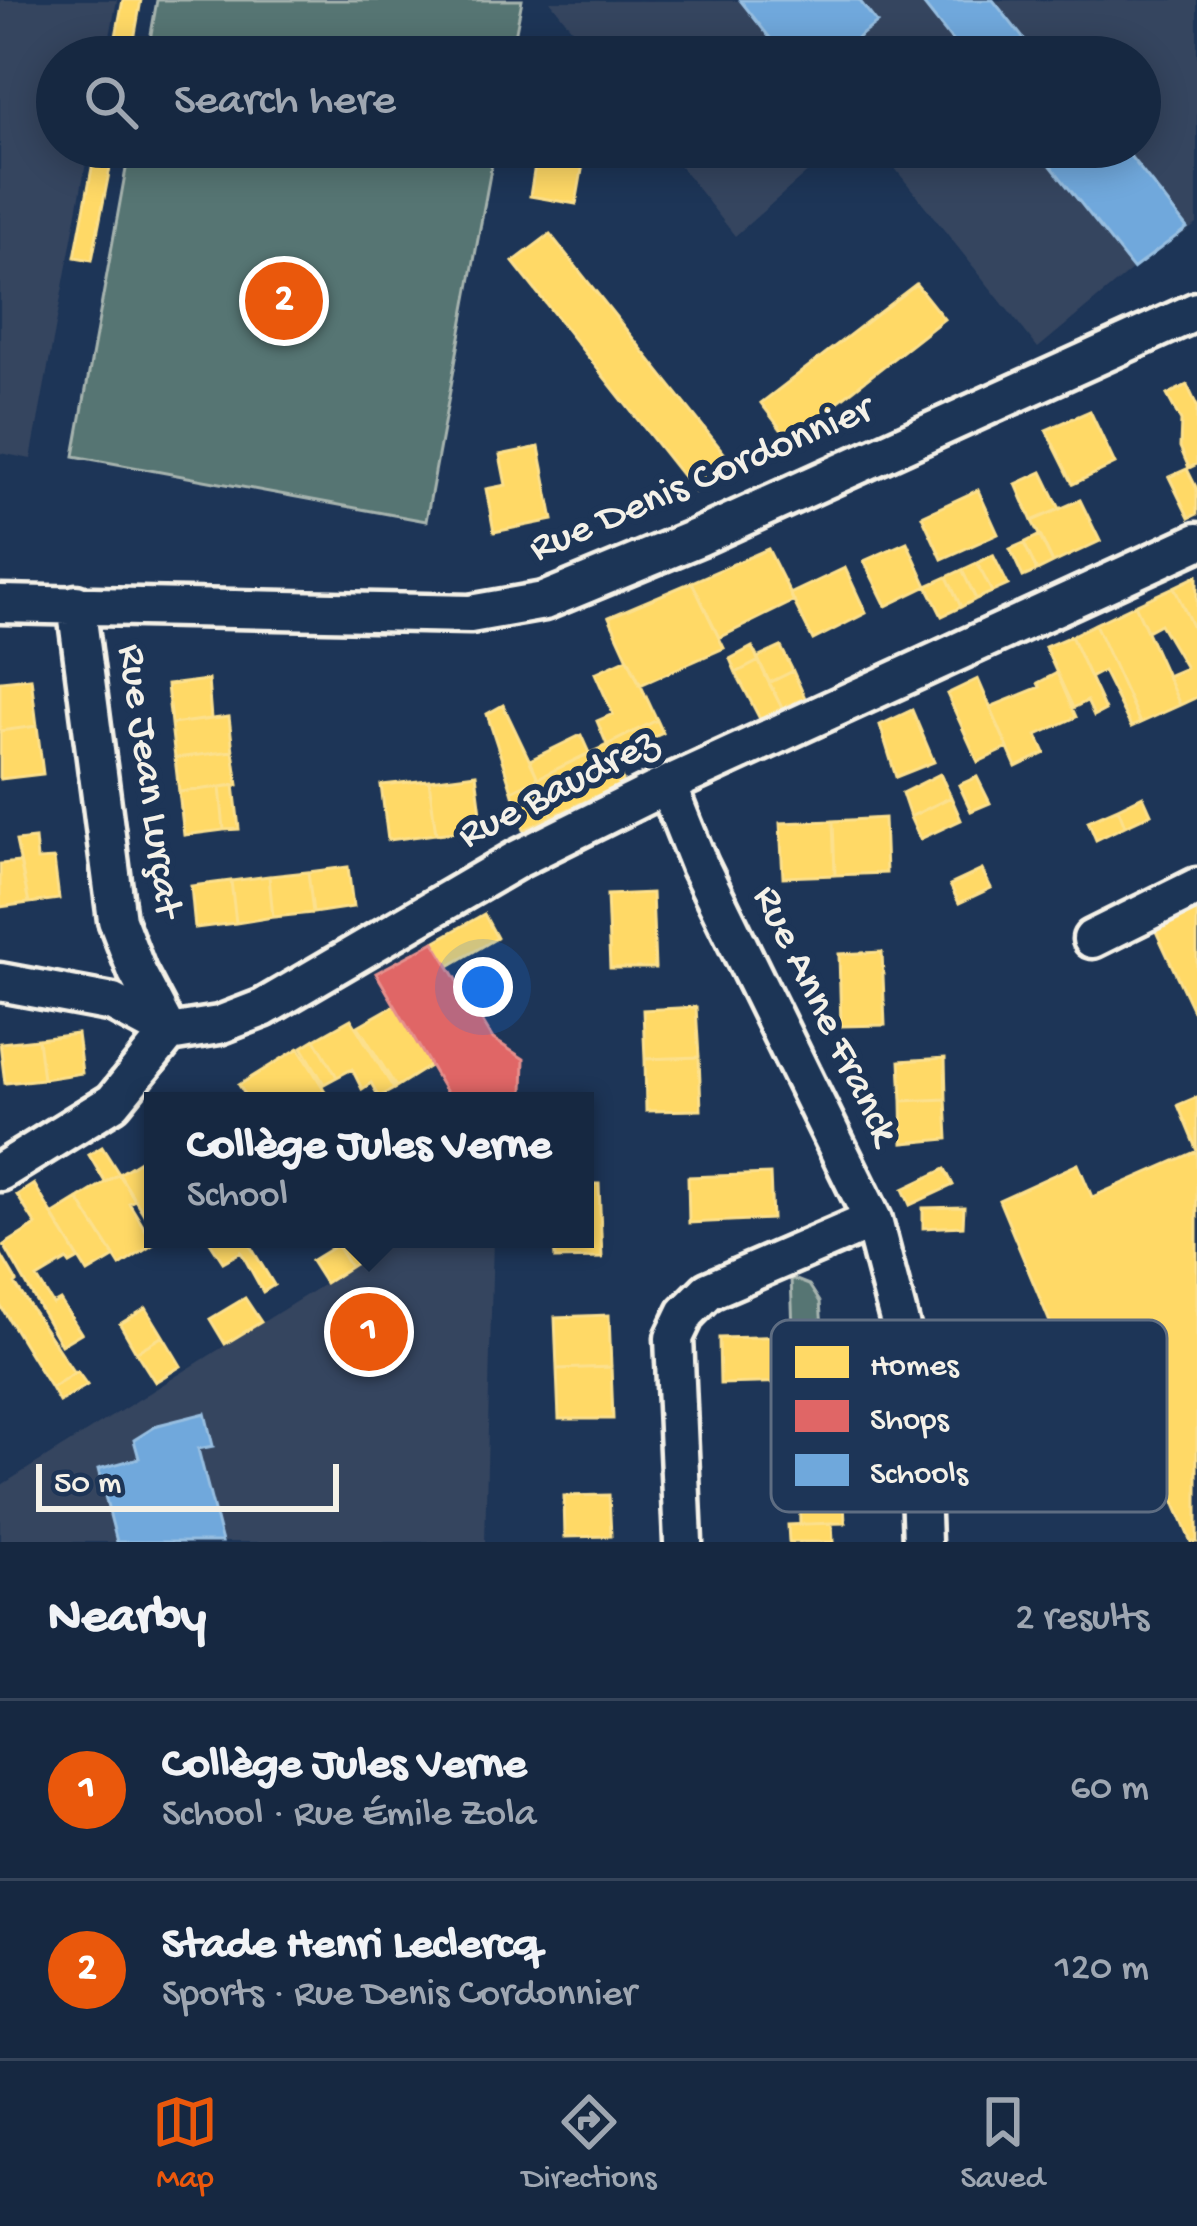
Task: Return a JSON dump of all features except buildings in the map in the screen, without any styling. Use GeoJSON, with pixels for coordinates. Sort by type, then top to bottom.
{"type":"FeatureCollection","features":[{"type":"Feature","properties":{"kind":"street","name":"Rue Denis Cordonnier"},"geometry":{"type":"LineString","coordinates":[[0,604],[470,614],[544,602],[699,537],[1197,311]]}},
{"type":"Feature","properties":{"kind":"street","name":"Rue Baudrez"},"geometry":{"type":"LineString","coordinates":[[170,1034],[219,1025],[263,1007],[518,859],[667,785],[1197,542]]}},
{"type":"Feature","properties":{"kind":"street","name":"Rue Jean Lurçat"},"geometry":{"type":"LineString","coordinates":[[76,604],[117,920],[137,972],[170,1034]]}},
{"type":"Feature","properties":{"kind":"street","name":"Rue Anne Franck"},"geometry":{"type":"LineString","coordinates":[[667,785],[699,865],[873,1220],[901,1320]]}},
{"type":"Feature","properties":{"kind":"street"},"geometry":{"type":"LineString","coordinates":[[1092,939],[1197,887]]}},
{"type":"Feature","properties":{"kind":"street"},"geometry":{"type":"LineString","coordinates":[[0,982],[113,1003],[170,1034],[112,1102],[0,1172]]}},
{"type":"Feature","properties":{"kind":"street"},"geometry":{"type":"LineString","coordinates":[[683,1542],[674,1338],[686,1313],[708,1292],[873,1220]]}},
{"type":"Feature","properties":{"kind":"street","name":"Rue Anne Franck"},"geometry":{"type":"LineString","coordinates":[[921,1512],[922,1542]]}},
{"type":"Feature","properties":{"kind":"shaded area"},"geometry":{"type":"Polygon","coordinates":[[[0,0],[117,0],[110,36],[36,36],[36,168],[85,168],[31,459],[0,453],[0,0]]]}},
{"type":"Feature","properties":{"kind":"shaded area"},"geometry":{"type":"Polygon","coordinates":[[[1197,0],[1197,224],[1133,269],[1038,348],[895,168],[1161,168],[1161,36],[578,36],[550,1],[1197,0]]]}},
{"type":"Feature","properties":{"kind":"shaded area"},"geometry":{"type":"Polygon","coordinates":[[[682,168],[812,168],[735,236],[682,168]]]}},
{"type":"Feature","properties":{"kind":"shaded area"},"geometry":{"type":"Polygon","coordinates":[[[382,1248],[493,1248],[485,1542],[0,1542],[0,1486],[382,1248]]]}},
{"type":"Feature","properties":{"kind":"green space"},"geometry":{"type":"Polygon","coordinates":[[[157,0],[522,0],[515,36],[151,36],[157,0]]]}},
{"type":"Feature","properties":{"kind":"green space"},"geometry":{"type":"Polygon","coordinates":[[[126,168],[491,168],[426,521],[74,456],[126,168]]]}},
{"type":"Feature","properties":{"kind":"green space"},"geometry":{"type":"Polygon","coordinates":[[[791,1278],[809,1285],[820,1302],[821,1320],[793,1320],[791,1278]]]}},
{"type":"Feature","properties":{"kind":"place","name":"Stade Henri Leclercq"},"geometry":{"type":"Point","coordinates":[284,301]}},
{"type":"Feature","properties":{"kind":"place","name":"Collège Jules Verne"},"geometry":{"type":"Point","coordinates":[369,1332]}}]}
